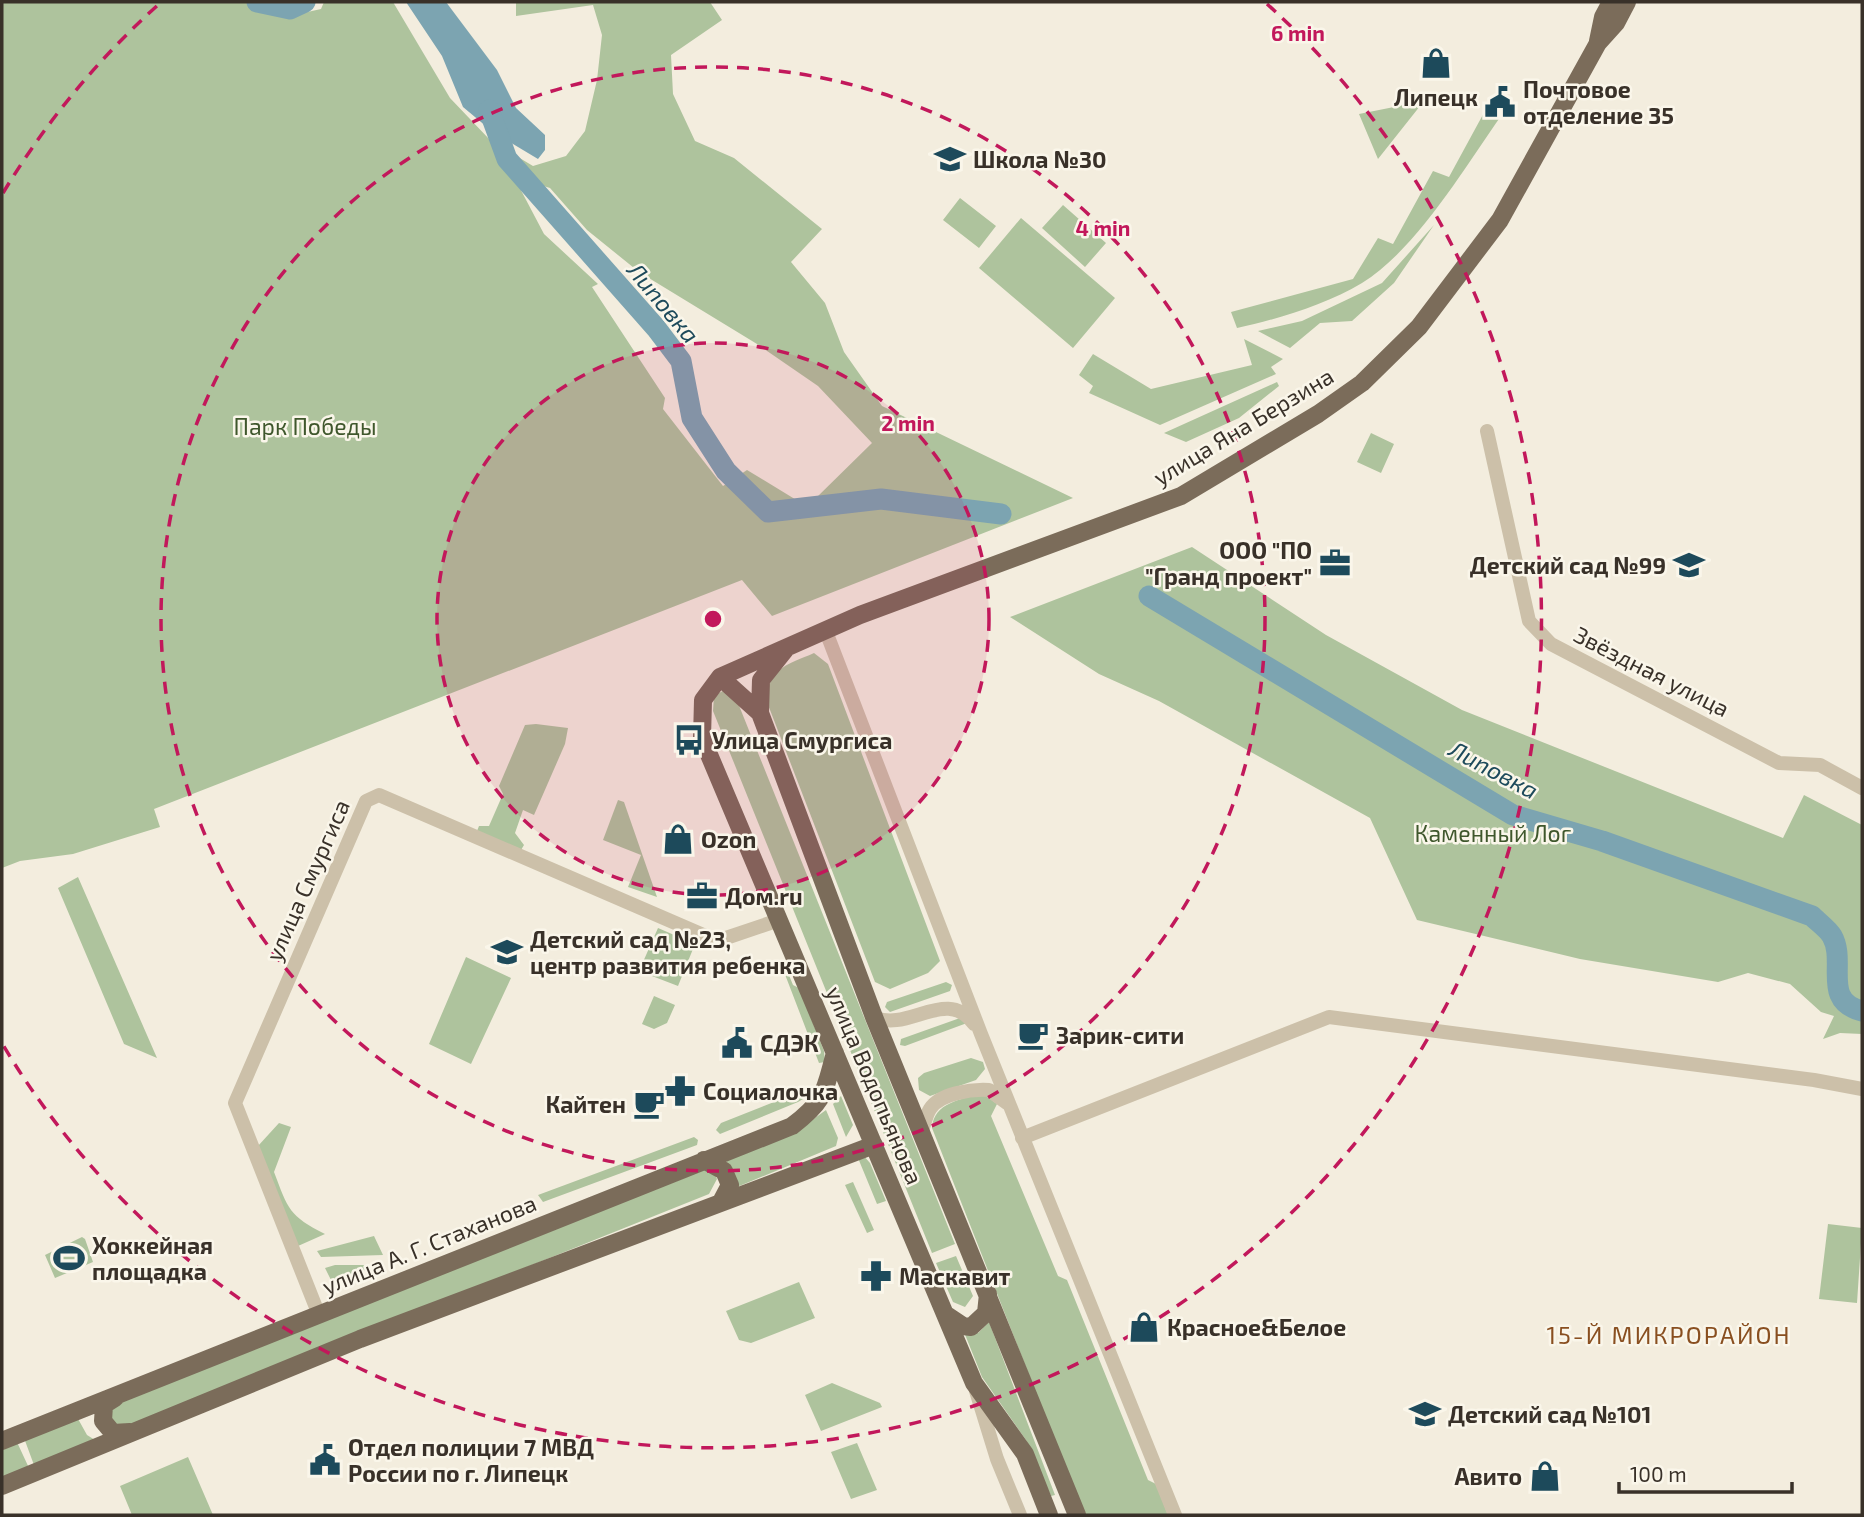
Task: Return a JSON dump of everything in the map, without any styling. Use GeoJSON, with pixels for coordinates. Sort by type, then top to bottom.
{"type":"FeatureCollection","features":[{"type":"Feature","properties":{"kind":"main road"},"geometry":{"type":"LineString","coordinates":[[1598,43],[1611,2]]}},
{"type":"Feature","properties":{"kind":"main road"},"geometry":{"type":"LineString","coordinates":[[1598,43],[1616,23],[1628,2]]}},
{"type":"Feature","properties":{"kind":"main road","name":"улица Яна Берзина"},"geometry":{"type":"LineString","coordinates":[[720,677],[825,629],[1181,496],[1318,414],[1362,383],[1419,327],[1485,242],[1598,43]]}},
{"type":"Feature","properties":{"kind":"main road","name":"улица Водопьянова"},"geometry":{"type":"LineString","coordinates":[[792,643],[761,680],[760,713],[874,1017],[1077,1515]]}},
{"type":"Feature","properties":{"kind":"main road","name":"улица Водопьянова"},"geometry":{"type":"LineString","coordinates":[[760,713],[720,677],[703,700],[702,738],[974,1383],[1025,1454],[1049,1515]]}},
{"type":"Feature","properties":{"kind":"main road","name":"улица А. Г. Стаханова"},"geometry":{"type":"LineString","coordinates":[[2,1441],[792,1126],[816,1108],[823,1095],[835,1053]]}},
{"type":"Feature","properties":{"kind":"main road"},"geometry":{"type":"LineString","coordinates":[[2,1486],[360,1339],[874,1145]]}},
{"type":"Feature","properties":{"kind":"main road"},"geometry":{"type":"LineString","coordinates":[[704,1160],[724,1171],[730,1185],[721,1202]]}},
{"type":"Feature","properties":{"kind":"main road"},"geometry":{"type":"LineString","coordinates":[[945,1314],[963,1326],[971,1326],[986,1313],[988,1292]]}},
{"type":"Feature","properties":{"kind":"main road"},"geometry":{"type":"LineString","coordinates":[[121,1394],[104,1405],[103,1421],[113,1433],[135,1432]]}},
{"type":"Feature","properties":{"kind":"street","name":"Звёздная улица"},"geometry":{"type":"LineString","coordinates":[[1487,431],[1529,621],[1551,644],[1779,763],[1820,765],[1862,788]]}},
{"type":"Feature","properties":{"kind":"street"},"geometry":{"type":"LineString","coordinates":[[825,629],[979,1030],[1175,1515]]}},
{"type":"Feature","properties":{"kind":"street","name":"улица Смургиса"},"geometry":{"type":"LineString","coordinates":[[319,1315],[235,1103],[366,801],[379,794],[717,942],[779,920]]}},
{"type":"Feature","properties":{"kind":"street"},"geometry":{"type":"LineString","coordinates":[[874,1017],[881,1020],[901,1018],[947,1007],[963,1011],[979,1030]]}},
{"type":"Feature","properties":{"kind":"street"},"geometry":{"type":"LineString","coordinates":[[1022,1138],[1329,1017],[1814,1080],[1862,1089]]}},
{"type":"Feature","properties":{"kind":"street"},"geometry":{"type":"LineString","coordinates":[[922,1131],[930,1109],[944,1098],[989,1090],[1009,1105]]}},
{"type":"Feature","properties":{"kind":"street"},"geometry":{"type":"LineString","coordinates":[[974,1383],[997,1459],[1020,1515]]}},
{"type":"Feature","properties":{"kind":"green space","name":"Парк Победы"},"geometry":{"type":"Polygon","coordinates":[[[2,2],[263,2],[285,17],[321,9],[324,2],[393,2],[450,98],[490,140],[533,166],[566,156],[585,131],[597,80],[602,35],[593,5],[516,16],[516,3],[710,2],[722,20],[671,55],[673,94],[695,141],[734,158],[822,229],[791,262],[825,303],[844,352],[882,406],[1073,498],[772,616],[742,580],[154,809],[160,827],[73,854],[20,861],[2,868],[2,2]],[[514,177],[544,234],[598,284],[592,287],[665,398],[663,409],[723,486],[747,470],[798,501],[816,498],[872,443],[818,386],[757,344],[639,272],[587,230],[550,188],[514,177]]]}},
{"type":"Feature","properties":{"kind":"green space"},"geometry":{"type":"Polygon","coordinates":[[[1424,101],[1378,159],[1359,114],[1424,101]]]}},
{"type":"Feature","properties":{"kind":"green space"},"geometry":{"type":"Polygon","coordinates":[[[1486,109],[1501,116],[1420,229],[1382,268],[1348,291],[1317,305],[1237,328],[1231,312],[1353,279],[1378,238],[1393,244],[1433,171],[1449,177],[1486,109]]]}},
{"type":"Feature","properties":{"kind":"green space"},"geometry":{"type":"Polygon","coordinates":[[[960,198],[996,226],[979,248],[943,220],[960,198]]]}},
{"type":"Feature","properties":{"kind":"green space"},"geometry":{"type":"Polygon","coordinates":[[[1063,205],[1106,243],[1085,267],[1042,228],[1063,205]]]}},
{"type":"Feature","properties":{"kind":"green space"},"geometry":{"type":"Polygon","coordinates":[[[1021,218],[1115,298],[1073,348],[979,268],[1021,218]]]}},
{"type":"Feature","properties":{"kind":"green space"},"geometry":{"type":"Polygon","coordinates":[[[1434,225],[1394,283],[1352,321],[1320,323],[1290,348],[1258,331],[1302,321],[1382,283],[1434,225]]]}},
{"type":"Feature","properties":{"kind":"green space"},"geometry":{"type":"Polygon","coordinates":[[[1244,339],[1283,359],[1271,367],[1276,374],[1160,425],[1089,393],[1093,386],[1079,375],[1093,354],[1151,389],[1252,365],[1244,339]]]}},
{"type":"Feature","properties":{"kind":"green space"},"geometry":{"type":"Polygon","coordinates":[[[1277,382],[1279,386],[1239,418],[1186,442],[1164,433],[1277,382]]]}},
{"type":"Feature","properties":{"kind":"green space"},"geometry":{"type":"Polygon","coordinates":[[[1371,433],[1394,444],[1381,473],[1357,462],[1371,433]]]}},
{"type":"Feature","properties":{"kind":"green space","name":"Каменный Лог"},"geometry":{"type":"Polygon","coordinates":[[[1192,547],[1326,635],[1462,710],[1783,838],[1804,795],[1862,825],[1862,1034],[1840,1033],[1823,1039],[1834,1016],[1821,1012],[1790,984],[1748,973],[1718,982],[1580,959],[1417,920],[1370,818],[1159,701],[1099,674],[1010,617],[1192,547]]]}},
{"type":"Feature","properties":{"kind":"green space"},"geometry":{"type":"Polygon","coordinates":[[[814,653],[828,664],[940,961],[928,973],[890,989],[875,982],[765,697],[772,679],[782,668],[814,653]]]}},
{"type":"Feature","properties":{"kind":"green space"},"geometry":{"type":"Polygon","coordinates":[[[726,689],[734,693],[955,1244],[932,1253],[713,711],[714,696],[726,689]]]}},
{"type":"Feature","properties":{"kind":"green space"},"geometry":{"type":"Polygon","coordinates":[[[525,725],[568,728],[565,744],[534,815],[523,810],[515,833],[524,845],[521,850],[477,831],[479,826],[489,826],[503,794],[499,786],[525,725]]]}},
{"type":"Feature","properties":{"kind":"green space"},"geometry":{"type":"Polygon","coordinates":[[[618,800],[624,802],[657,897],[628,887],[641,855],[603,840],[618,800]]]}},
{"type":"Feature","properties":{"kind":"green space"},"geometry":{"type":"Polygon","coordinates":[[[78,877],[157,1058],[124,1044],[58,888],[78,877]]]}},
{"type":"Feature","properties":{"kind":"green space"},"geometry":{"type":"Polygon","coordinates":[[[658,928],[695,944],[678,986],[639,971],[658,928]]]}},
{"type":"Feature","properties":{"kind":"green space"},"geometry":{"type":"Polygon","coordinates":[[[466,957],[511,978],[471,1064],[429,1044],[466,957]]]}},
{"type":"Feature","properties":{"kind":"green space"},"geometry":{"type":"Polygon","coordinates":[[[784,963],[793,985],[799,988],[824,1051],[825,1062],[819,1063],[781,964],[784,963]]]}},
{"type":"Feature","properties":{"kind":"green space"},"geometry":{"type":"Polygon","coordinates":[[[946,982],[952,985],[950,991],[890,1012],[885,1007],[887,1002],[946,982]]]}},
{"type":"Feature","properties":{"kind":"green space"},"geometry":{"type":"Polygon","coordinates":[[[654,996],[675,1005],[667,1023],[654,1029],[642,1024],[654,996]]]}},
{"type":"Feature","properties":{"kind":"green space"},"geometry":{"type":"Polygon","coordinates":[[[960,1018],[967,1023],[905,1046],[900,1045],[901,1039],[960,1018]]]}},
{"type":"Feature","properties":{"kind":"green space"},"geometry":{"type":"Polygon","coordinates":[[[971,1058],[983,1062],[985,1069],[976,1080],[930,1096],[919,1090],[918,1078],[924,1073],[971,1058]]]}},
{"type":"Feature","properties":{"kind":"green space"},"geometry":{"type":"Polygon","coordinates":[[[812,1087],[808,1096],[798,1102],[720,1134],[716,1130],[721,1123],[812,1087]]]}},
{"type":"Feature","properties":{"kind":"green space"},"geometry":{"type":"Polygon","coordinates":[[[982,1093],[997,1104],[991,1116],[1058,1276],[1067,1280],[1148,1480],[1156,1484],[1168,1515],[1084,1515],[932,1128],[934,1119],[943,1107],[982,1093]]]}},
{"type":"Feature","properties":{"kind":"green space"},"geometry":{"type":"Polygon","coordinates":[[[841,1096],[853,1125],[846,1137],[833,1104],[841,1096]]]}},
{"type":"Feature","properties":{"kind":"green space"},"geometry":{"type":"Polygon","coordinates":[[[826,1110],[838,1138],[836,1146],[737,1187],[726,1160],[801,1128],[826,1110]]]}},
{"type":"Feature","properties":{"kind":"green space"},"geometry":{"type":"Polygon","coordinates":[[[279,1123],[291,1127],[274,1172],[283,1195],[297,1216],[325,1234],[298,1246],[258,1146],[279,1123]]]}},
{"type":"Feature","properties":{"kind":"green space"},"geometry":{"type":"Polygon","coordinates":[[[694,1137],[698,1140],[697,1145],[543,1202],[538,1195],[694,1137]]]}},
{"type":"Feature","properties":{"kind":"green space"},"geometry":{"type":"Polygon","coordinates":[[[863,1155],[870,1163],[886,1201],[877,1204],[858,1158],[863,1155]]]}},
{"type":"Feature","properties":{"kind":"green space"},"geometry":{"type":"Polygon","coordinates":[[[702,1167],[712,1169],[717,1179],[709,1194],[128,1427],[113,1424],[108,1418],[115,1403],[702,1167]]]}},
{"type":"Feature","properties":{"kind":"green space"},"geometry":{"type":"Polygon","coordinates":[[[853,1182],[874,1230],[867,1233],[845,1185],[853,1182]]]}},
{"type":"Feature","properties":{"kind":"green space"},"geometry":{"type":"Polygon","coordinates":[[[1828,1224],[1862,1228],[1857,1303],[1819,1299],[1828,1224]]]}},
{"type":"Feature","properties":{"kind":"green space"},"geometry":{"type":"Polygon","coordinates":[[[374,1236],[383,1255],[321,1257],[317,1251],[374,1236]]]}},
{"type":"Feature","properties":{"kind":"green space","name":"Хоккейная площадка"},"geometry":{"type":"Polygon","coordinates":[[[82,1237],[93,1262],[55,1278],[45,1255],[82,1237]]]}},
{"type":"Feature","properties":{"kind":"green space"},"geometry":{"type":"Polygon","coordinates":[[[956,1256],[973,1296],[965,1307],[953,1302],[936,1263],[956,1256]]]}},
{"type":"Feature","properties":{"kind":"green space"},"geometry":{"type":"Polygon","coordinates":[[[335,1265],[379,1265],[332,1282],[325,1268],[335,1265]]]}},
{"type":"Feature","properties":{"kind":"green space"},"geometry":{"type":"Polygon","coordinates":[[[799,1282],[815,1318],[751,1343],[739,1340],[726,1311],[799,1282]]]}},
{"type":"Feature","properties":{"kind":"green space"},"geometry":{"type":"Polygon","coordinates":[[[989,1322],[1055,1495],[1051,1496],[1026,1440],[982,1377],[964,1332],[978,1333],[989,1322]]]}},
{"type":"Feature","properties":{"kind":"green space"},"geometry":{"type":"Polygon","coordinates":[[[832,1383],[880,1403],[882,1407],[821,1431],[805,1395],[832,1383]]]}},
{"type":"Feature","properties":{"kind":"green space"},"geometry":{"type":"Polygon","coordinates":[[[77,1417],[87,1435],[95,1440],[34,1465],[24,1438],[77,1417]]]}},
{"type":"Feature","properties":{"kind":"green space"},"geometry":{"type":"Polygon","coordinates":[[[16,1440],[29,1468],[2,1478],[2,1446],[16,1440]]]}},
{"type":"Feature","properties":{"kind":"green space"},"geometry":{"type":"Polygon","coordinates":[[[857,1443],[877,1490],[851,1499],[831,1452],[857,1443]]]}},
{"type":"Feature","properties":{"kind":"green space"},"geometry":{"type":"Polygon","coordinates":[[[188,1457],[213,1515],[132,1515],[120,1486],[188,1457]]]}},
{"type":"Feature","properties":{"kind":"water"},"geometry":{"type":"Polygon","coordinates":[[[406,2],[446,2],[497,70],[516,108],[545,135],[545,150],[538,159],[493,132],[463,107],[442,56],[406,2]]]}},
{"type":"Feature","properties":{"kind":"waterway","name":"Липовка"},"geometry":{"type":"LineString","coordinates":[[257,2],[290,9],[305,2]]}},
{"type":"Feature","properties":{"kind":"waterway","name":"Липовка"},"geometry":{"type":"LineString","coordinates":[[489,110],[507,159],[656,328],[681,361],[692,418],[726,471],[768,512],[881,499],[1001,514]]}},
{"type":"Feature","properties":{"kind":"waterway","name":"Липовка"},"geometry":{"type":"LineString","coordinates":[[1149,596],[1513,815],[1602,841],[1812,916],[1830,933],[1836,946],[1838,990],[1842,999],[1862,1011]]}},
{"type":"Feature","properties":{"kind":"place","name":"Липецк"},"geometry":{"type":"Point","coordinates":[1436,63]}},
{"type":"Feature","properties":{"kind":"place","name":"Почтовое отделение 35"},"geometry":{"type":"Point","coordinates":[1500,102]}},
{"type":"Feature","properties":{"kind":"place","name":"Школа №30"},"geometry":{"type":"Point","coordinates":[950,159]}},
{"type":"Feature","properties":{"kind":"place","name":"ООО \"ПО \"Гранд проект\""},"geometry":{"type":"Point","coordinates":[1335,563]}},
{"type":"Feature","properties":{"kind":"place","name":"Детский сад №99"},"geometry":{"type":"Point","coordinates":[1689,565]}},
{"type":"Feature","properties":{"kind":"place","name":"Улица Смургиса"},"geometry":{"type":"Point","coordinates":[689,740]}},
{"type":"Feature","properties":{"kind":"place","name":"Ozon"},"geometry":{"type":"Point","coordinates":[678,839]}},
{"type":"Feature","properties":{"kind":"place","name":"Дом.ru"},"geometry":{"type":"Point","coordinates":[702,896]}},
{"type":"Feature","properties":{"kind":"place","name":"Детский сад №23, центр развития ребенка"},"geometry":{"type":"Point","coordinates":[507,952]}},
{"type":"Feature","properties":{"kind":"place","name":"Зарик-сити"},"geometry":{"type":"Point","coordinates":[1033,1035]}},
{"type":"Feature","properties":{"kind":"place","name":"СДЭК"},"geometry":{"type":"Point","coordinates":[737,1043]}},
{"type":"Feature","properties":{"kind":"place","name":"Социалочка"},"geometry":{"type":"Point","coordinates":[680,1091]}},
{"type":"Feature","properties":{"kind":"place","name":"Кайтен"},"geometry":{"type":"Point","coordinates":[649,1104]}},
{"type":"Feature","properties":{"kind":"place","name":"Хоккейная площадка"},"geometry":{"type":"Point","coordinates":[69,1258]}},
{"type":"Feature","properties":{"kind":"place","name":"Маскавит"},"geometry":{"type":"Point","coordinates":[876,1276]}},
{"type":"Feature","properties":{"kind":"place","name":"Красное&Белое"},"geometry":{"type":"Point","coordinates":[1144,1327]}},
{"type":"Feature","properties":{"kind":"place","name":"Детский сад №101"},"geometry":{"type":"Point","coordinates":[1425,1414]}},
{"type":"Feature","properties":{"kind":"place","name":"Отдел полиции 7 МВД России по г. Липецк"},"geometry":{"type":"Point","coordinates":[325,1460]}},
{"type":"Feature","properties":{"kind":"place","name":"Авито"},"geometry":{"type":"Point","coordinates":[1545,1476]}},
{"type":"Feature","properties":{"kind":"district","name":"15-Й МИКРОРАЙОН"},"geometry":{"type":"Point","coordinates":[1669,1334]}}]}
